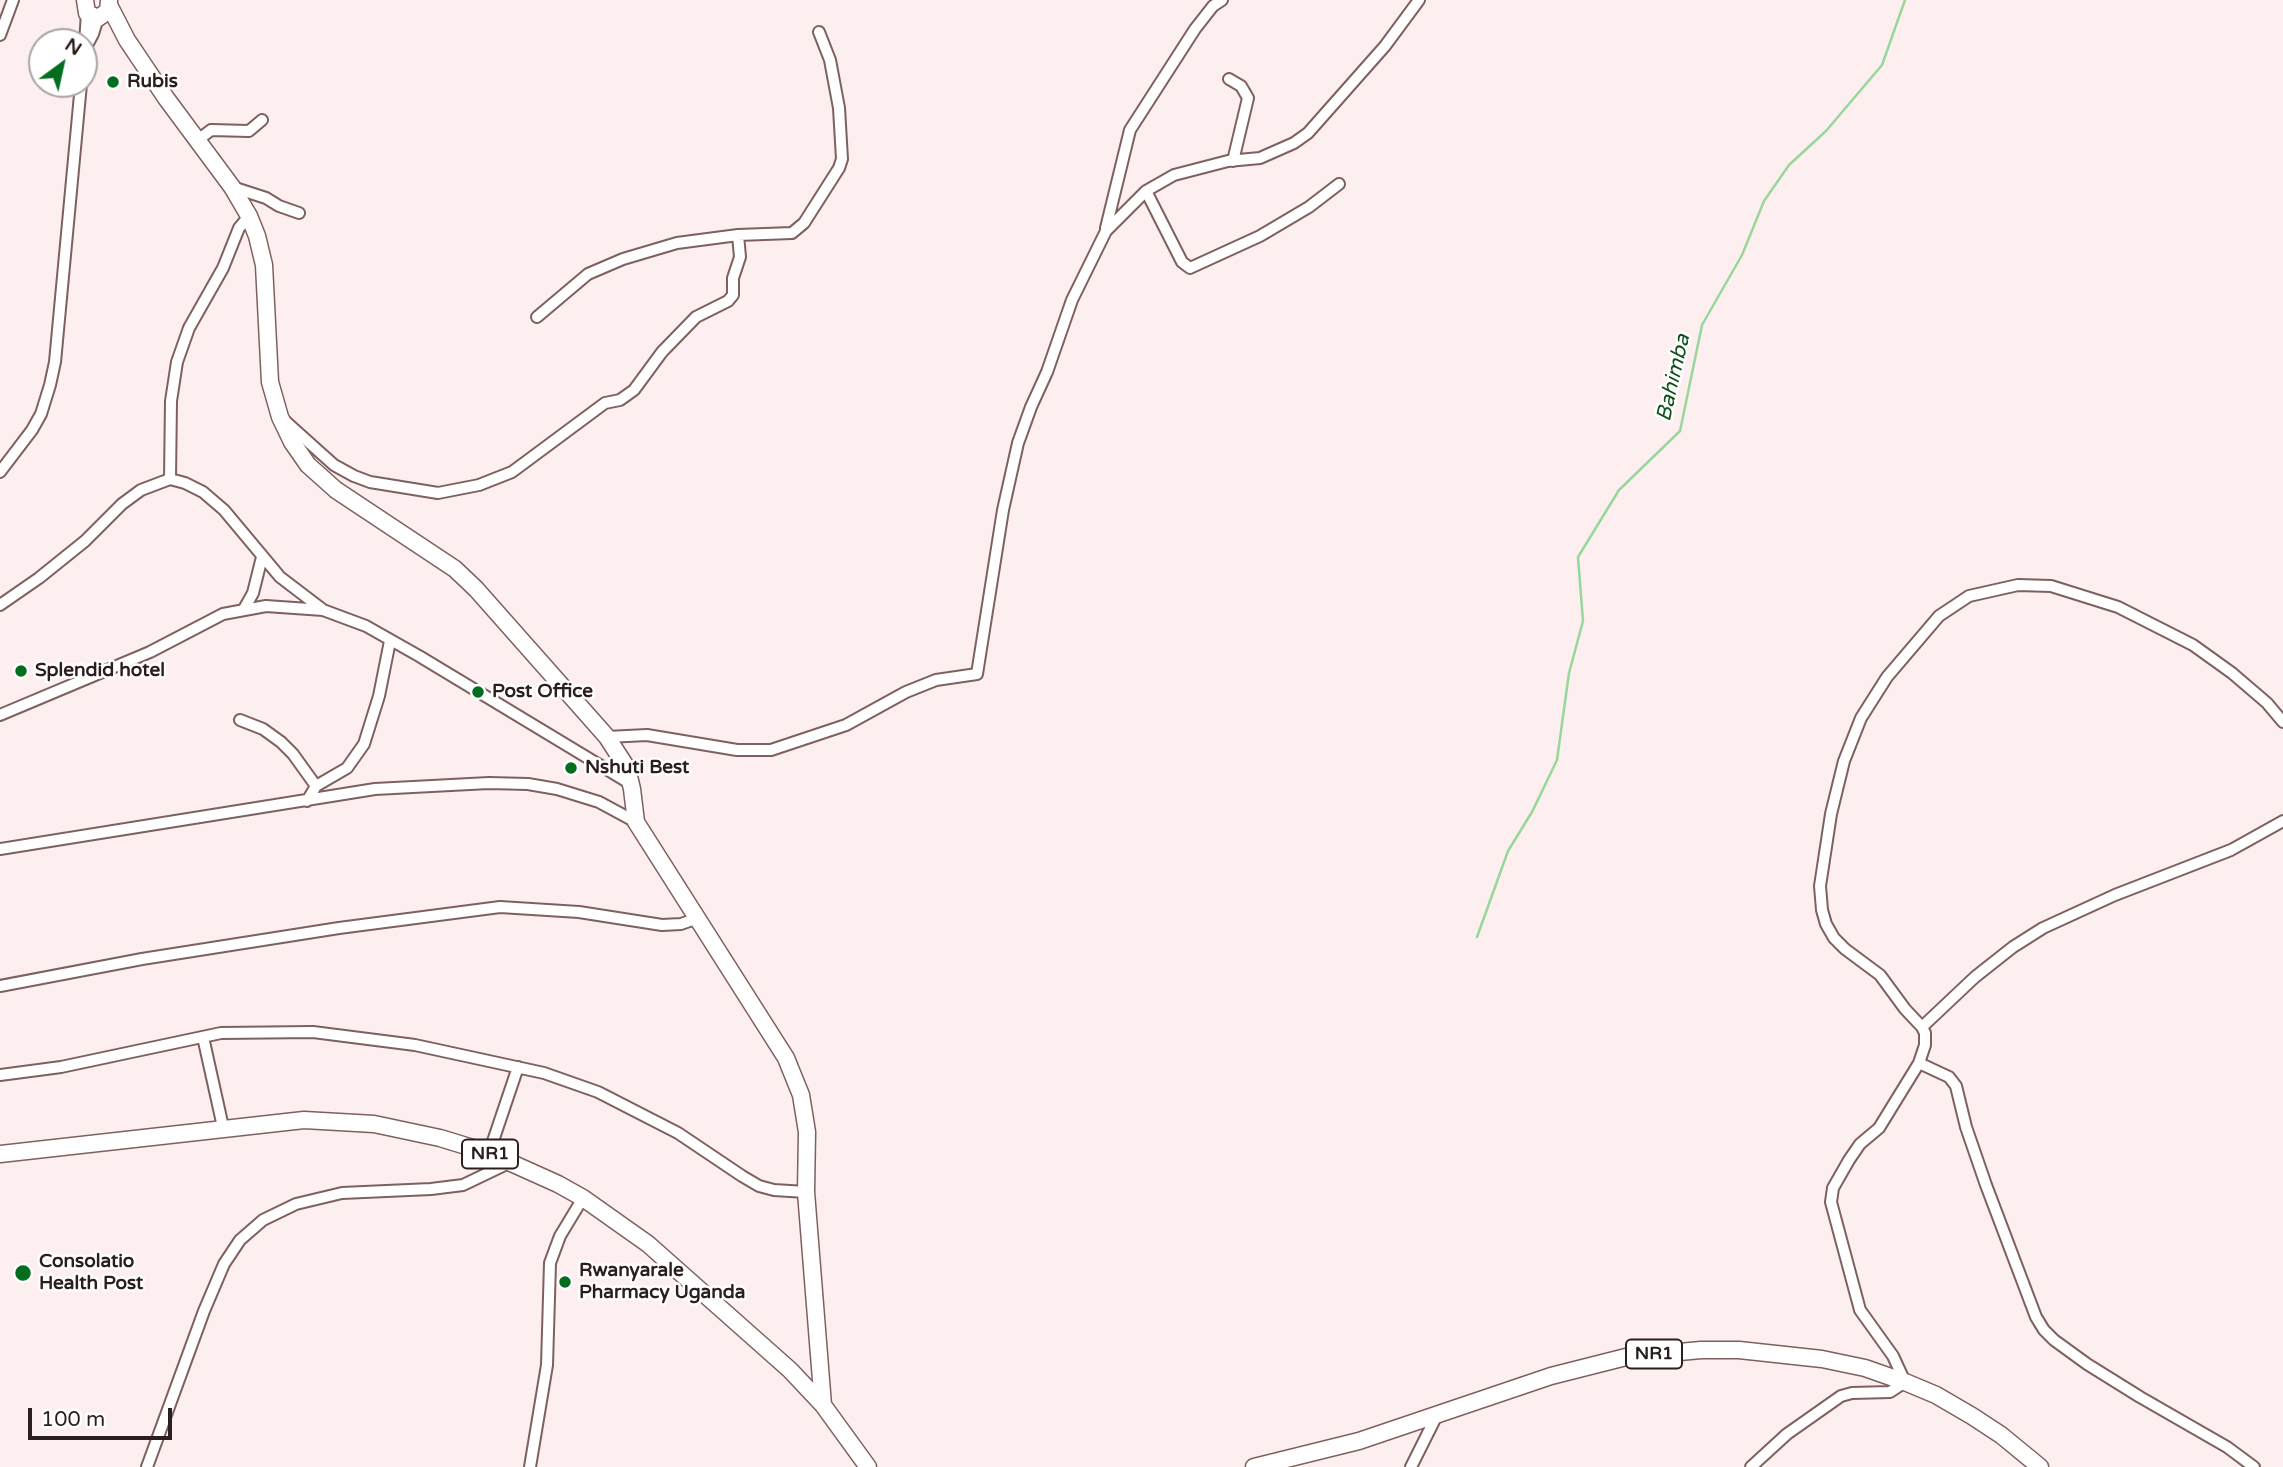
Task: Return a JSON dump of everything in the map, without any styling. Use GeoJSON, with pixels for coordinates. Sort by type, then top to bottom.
{"type":"FeatureCollection","features":[{"type":"Feature","properties":{"kind":"highway"},"geometry":{"type":"LineString","coordinates":[[98,9],[127,40],[232,187],[249,216],[264,265],[270,382],[280,417],[300,454],[321,478],[353,502],[432,551],[455,569],[476,589],[607,737],[621,756],[631,784],[636,822],[772,1035],[795,1079],[801,1095],[807,1132],[806,1192],[823,1405]]}},
{"type":"Feature","properties":{"kind":"highway","name":"NR1"},"geometry":{"type":"LineString","coordinates":[[0,1154],[304,1119],[361,1122],[408,1130],[489,1153],[583,1198],[613,1218],[682,1274],[790,1370],[823,1405],[868,1467]]}},
{"type":"Feature","properties":{"kind":"highway","name":"NR1"},"geometry":{"type":"LineString","coordinates":[[1254,1467],[1359,1441],[1551,1376],[1626,1357],[1701,1350],[1752,1351],[1822,1359],[1865,1368],[1936,1395],[2001,1435],[2040,1467]]}},
{"type":"Feature","properties":{"kind":"street"},"geometry":{"type":"LineString","coordinates":[[0,36],[13,0]]}},
{"type":"Feature","properties":{"kind":"street"},"geometry":{"type":"LineString","coordinates":[[607,737],[647,735],[737,750],[771,750],[846,725],[906,692],[936,680],[977,674],[1003,510],[1018,443],[1072,300],[1106,231],[1130,130],[1195,29],[1213,6],[1222,0]]}},
{"type":"Feature","properties":{"kind":"street"},"geometry":{"type":"LineString","coordinates":[[1106,231],[1146,191],[1174,175],[1233,161],[1260,158],[1294,143],[1308,133],[1385,46],[1419,0]]}},
{"type":"Feature","properties":{"kind":"street"},"geometry":{"type":"LineString","coordinates":[[92,28],[98,9]]}},
{"type":"Feature","properties":{"kind":"street"},"geometry":{"type":"LineString","coordinates":[[537,317],[588,274],[623,259],[677,243],[738,235],[792,233],[804,223],[841,163],[838,108],[830,60],[819,32]]}},
{"type":"Feature","properties":{"kind":"street"},"geometry":{"type":"LineString","coordinates":[[1229,79],[1241,86],[1248,98],[1233,161]]}},
{"type":"Feature","properties":{"kind":"street"},"geometry":{"type":"LineString","coordinates":[[0,472],[32,430],[51,385],[80,98]]}},
{"type":"Feature","properties":{"kind":"street"},"geometry":{"type":"LineString","coordinates":[[198,140],[211,130],[249,131],[262,120]]}},
{"type":"Feature","properties":{"kind":"street"},"geometry":{"type":"LineString","coordinates":[[1146,191],[1182,262],[1190,268],[1260,236],[1309,207],[1339,184]]}},
{"type":"Feature","properties":{"kind":"street"},"geometry":{"type":"LineString","coordinates":[[232,187],[299,213]]}},
{"type":"Feature","properties":{"kind":"street"},"geometry":{"type":"LineString","coordinates":[[170,479],[171,401],[177,362],[189,328],[223,268],[239,228],[249,216]]}},
{"type":"Feature","properties":{"kind":"street"},"geometry":{"type":"LineString","coordinates":[[280,417],[334,465],[370,482],[439,493],[479,485],[498,478],[530,460],[605,403],[620,400],[634,390],[662,352],[696,317],[728,301],[733,295],[733,278],[740,257],[738,235]]}},
{"type":"Feature","properties":{"kind":"street"},"geometry":{"type":"LineString","coordinates":[[0,605],[85,541],[141,489],[170,479],[203,492],[224,510],[280,577],[323,610]]}},
{"type":"Feature","properties":{"kind":"street"},"geometry":{"type":"LineString","coordinates":[[244,609],[253,593],[262,557]]}},
{"type":"Feature","properties":{"kind":"street"},"geometry":{"type":"LineString","coordinates":[[1751,1467],[1787,1434],[1841,1396],[1890,1392],[1905,1382],[1893,1356],[1860,1310],[1831,1202],[1833,1188],[1849,1160],[1860,1144],[1879,1129],[1919,1063],[1925,1045],[1922,1027],[1880,975],[1845,949],[1834,937],[1826,925],[1822,911],[1820,886],[1836,789],[1861,719],[1887,677],[1939,616],[1969,596],[2018,585],[2051,586],[2118,607],[2193,645],[2232,673],[2283,722]]}},
{"type":"Feature","properties":{"kind":"street"},"geometry":{"type":"LineString","coordinates":[[0,715],[150,652],[223,614],[266,606],[323,610],[366,626],[631,784]]}},
{"type":"Feature","properties":{"kind":"street"},"geometry":{"type":"LineString","coordinates":[[307,801],[316,786],[347,768],[364,744],[379,696],[390,640]]}},
{"type":"Feature","properties":{"kind":"street"},"geometry":{"type":"LineString","coordinates":[[240,720],[263,729],[281,742],[316,786]]}},
{"type":"Feature","properties":{"kind":"street"},"geometry":{"type":"LineString","coordinates":[[0,849],[374,789],[416,786],[528,784],[586,797],[636,822]]}},
{"type":"Feature","properties":{"kind":"street"},"geometry":{"type":"LineString","coordinates":[[1922,1027],[1975,977],[2013,947],[2043,928],[2115,895],[2231,850],[2283,821]]}},
{"type":"Feature","properties":{"kind":"street"},"geometry":{"type":"LineString","coordinates":[[0,986],[142,959],[488,908],[579,912],[662,925],[681,924],[698,918]]}},
{"type":"Feature","properties":{"kind":"street"},"geometry":{"type":"LineString","coordinates":[[0,1075],[61,1067],[203,1037],[240,1032],[313,1032],[426,1047],[564,1079],[619,1101],[678,1133],[759,1186],[806,1192]]}},
{"type":"Feature","properties":{"kind":"street"},"geometry":{"type":"LineString","coordinates":[[203,1037],[223,1127]]}},
{"type":"Feature","properties":{"kind":"street"},"geometry":{"type":"LineString","coordinates":[[1919,1063],[1949,1077],[1956,1086],[1966,1126],[1990,1196],[2036,1317],[2044,1330],[2088,1364],[2227,1447],[2254,1467]]}},
{"type":"Feature","properties":{"kind":"street"},"geometry":{"type":"LineString","coordinates":[[489,1153],[519,1068]]}},
{"type":"Feature","properties":{"kind":"street"},"geometry":{"type":"LineString","coordinates":[[147,1467],[223,1264],[240,1240],[253,1228],[273,1214],[319,1197],[463,1185],[511,1162]]}},
{"type":"Feature","properties":{"kind":"street"},"geometry":{"type":"LineString","coordinates":[[530,1467],[547,1365],[550,1263],[560,1236],[583,1198]]}},
{"type":"Feature","properties":{"kind":"street"},"geometry":{"type":"LineString","coordinates":[[1411,1467],[1437,1415]]}},
{"type":"Feature","properties":{"kind":"waterway","name":"Bahimba"},"geometry":{"type":"LineString","coordinates":[[1477,937],[1508,851],[1532,812],[1557,760],[1569,673],[1583,621],[1578,557],[1619,490],[1680,431],[1702,325],[1742,255],[1764,201],[1789,165],[1826,131],[1882,65],[1905,0]]}},
{"type":"Feature","properties":{"kind":"place","name":"Rubis"},"geometry":{"type":"Point","coordinates":[113,82]}},
{"type":"Feature","properties":{"kind":"place","name":"Splendid hotel"},"geometry":{"type":"Point","coordinates":[21,671]}},
{"type":"Feature","properties":{"kind":"place","name":"Post Office"},"geometry":{"type":"Point","coordinates":[478,692]}},
{"type":"Feature","properties":{"kind":"place","name":"Nshuti Best"},"geometry":{"type":"Point","coordinates":[571,768]}},
{"type":"Feature","properties":{"kind":"place","name":"Consolatio Health Post"},"geometry":{"type":"Point","coordinates":[23,1273]}},
{"type":"Feature","properties":{"kind":"place","name":"Rwanyarale Pharmacy Uganda"},"geometry":{"type":"Point","coordinates":[565,1282]}}]}
